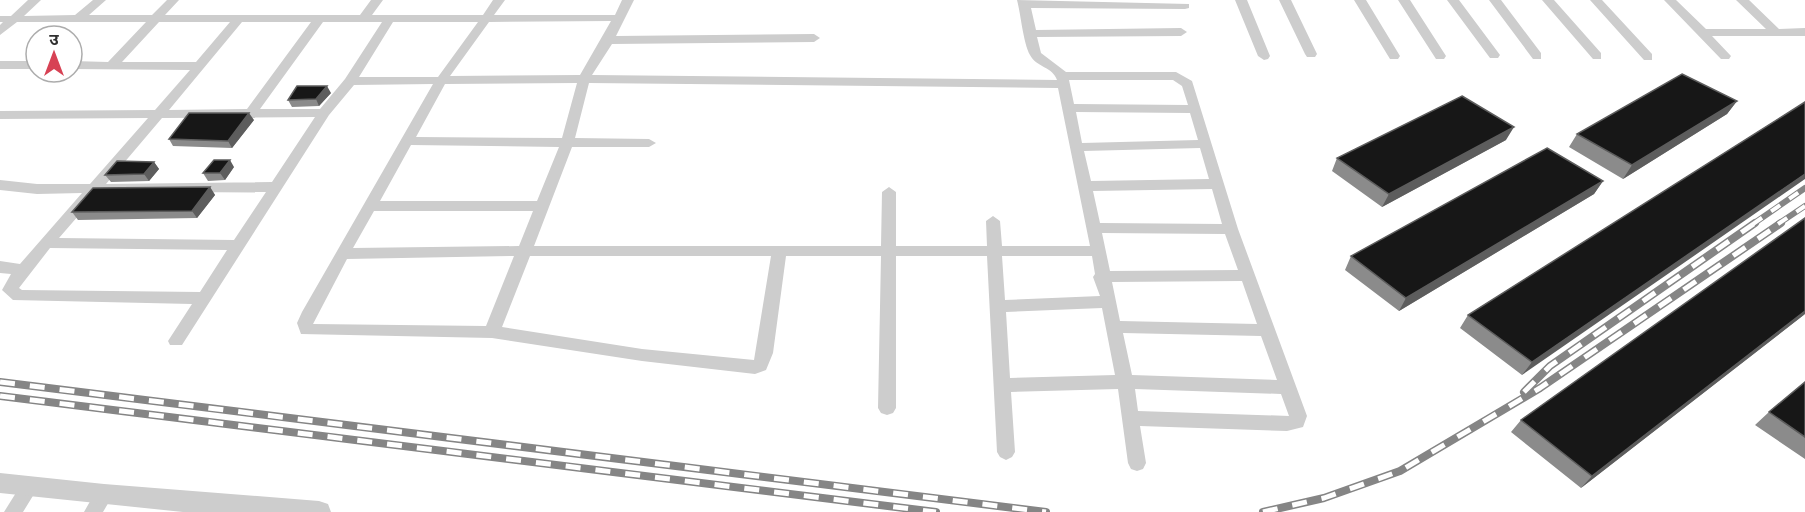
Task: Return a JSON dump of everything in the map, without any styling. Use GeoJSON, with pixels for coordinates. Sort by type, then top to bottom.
{"type":"FeatureCollection","features":[{"type":"Feature","properties":{"kind":"street"},"geometry":{"type":"LineString","coordinates":[[0,30],[35,0]]}},
{"type":"Feature","properties":{"kind":"street"},"geometry":{"type":"LineString","coordinates":[[80,18],[100,0]]}},
{"type":"Feature","properties":{"kind":"street"},"geometry":{"type":"LineString","coordinates":[[111,66],[173,0]]}},
{"type":"Feature","properties":{"kind":"street"},"geometry":{"type":"LineString","coordinates":[[364,18],[377,0]]}},
{"type":"Feature","properties":{"kind":"street"},"geometry":{"type":"LineString","coordinates":[[499,0],[440,82],[405,141],[310,312],[305,323],[307,330],[492,332],[642,355],[758,366],[765,353],[779,250]]}},
{"type":"Feature","properties":{"kind":"street"},"geometry":{"type":"LineString","coordinates":[[492,332],[567,143],[584,79],[608,40],[628,0]]}},
{"type":"Feature","properties":{"kind":"street"},"geometry":{"type":"LineString","coordinates":[[1241,0],[1264,56]]}},
{"type":"Feature","properties":{"kind":"street"},"geometry":{"type":"LineString","coordinates":[[1285,0],[1311,54]]}},
{"type":"Feature","properties":{"kind":"street"},"geometry":{"type":"LineString","coordinates":[[1360,0],[1394,56]]}},
{"type":"Feature","properties":{"kind":"street"},"geometry":{"type":"LineString","coordinates":[[1404,0],[1440,56]]}},
{"type":"Feature","properties":{"kind":"street"},"geometry":{"type":"LineString","coordinates":[[1453,0],[1494,55]]}},
{"type":"Feature","properties":{"kind":"street"},"geometry":{"type":"LineString","coordinates":[[1495,0],[1537,56]]}},
{"type":"Feature","properties":{"kind":"street"},"geometry":{"type":"LineString","coordinates":[[1548,0],[1598,56]]}},
{"type":"Feature","properties":{"kind":"street"},"geometry":{"type":"LineString","coordinates":[[1596,0],[1648,57]]}},
{"type":"Feature","properties":{"kind":"street"},"geometry":{"type":"LineString","coordinates":[[1670,0],[1725,56]]}},
{"type":"Feature","properties":{"kind":"street"},"geometry":{"type":"LineString","coordinates":[[1742,0],[1777,33]]}},
{"type":"Feature","properties":{"kind":"street"},"geometry":{"type":"LineString","coordinates":[[1137,464],[1132,418],[1101,277],[1070,108],[1063,80],[1055,66],[1037,57],[1023,2],[1185,6]]}},
{"type":"Feature","properties":{"kind":"street"},"geometry":{"type":"LineString","coordinates":[[204,298],[14,295],[11,286],[94,187],[162,112],[239,18]]}},
{"type":"Feature","properties":{"kind":"street"},"geometry":{"type":"LineString","coordinates":[[252,112],[320,18]]}},
{"type":"Feature","properties":{"kind":"street"},"geometry":{"type":"LineString","coordinates":[[176,341],[324,113],[350,81],[390,18]]}},
{"type":"Feature","properties":{"kind":"street"},"geometry":{"type":"LineString","coordinates":[[0,19],[619,18]]}},
{"type":"Feature","properties":{"kind":"street"},"geometry":{"type":"LineString","coordinates":[[1030,34],[1181,32]]}},
{"type":"Feature","properties":{"kind":"street"},"geometry":{"type":"LineString","coordinates":[[1702,33],[1805,33]]}},
{"type":"Feature","properties":{"kind":"street"},"geometry":{"type":"LineString","coordinates":[[608,40],[814,38]]}},
{"type":"Feature","properties":{"kind":"street"},"geometry":{"type":"LineString","coordinates":[[0,65],[24,65]]}},
{"type":"Feature","properties":{"kind":"street"},"geometry":{"type":"LineString","coordinates":[[84,65],[200,66]]}},
{"type":"Feature","properties":{"kind":"street"},"geometry":{"type":"LineString","coordinates":[[350,81],[1063,80],[1178,76],[1188,84],[1246,275],[1298,416],[1293,423],[1132,418]]}},
{"type":"Feature","properties":{"kind":"street"},"geometry":{"type":"LineString","coordinates":[[1070,108],[1196,109]]}},
{"type":"Feature","properties":{"kind":"street"},"geometry":{"type":"LineString","coordinates":[[0,115],[162,112],[324,113]]}},
{"type":"Feature","properties":{"kind":"street"},"geometry":{"type":"LineString","coordinates":[[405,141],[650,143]]}},
{"type":"Feature","properties":{"kind":"street"},"geometry":{"type":"LineString","coordinates":[[1076,147],[1206,144]]}},
{"type":"Feature","properties":{"kind":"street"},"geometry":{"type":"LineString","coordinates":[[1084,186],[1218,184]]}},
{"type":"Feature","properties":{"kind":"street"},"geometry":{"type":"LineString","coordinates":[[0,185],[37,189],[276,187]]}},
{"type":"Feature","properties":{"kind":"street"},"geometry":{"type":"LineString","coordinates":[[887,408],[889,192]]}},
{"type":"Feature","properties":{"kind":"street"},"geometry":{"type":"LineString","coordinates":[[368,206],[541,206]]}},
{"type":"Feature","properties":{"kind":"street"},"geometry":{"type":"LineString","coordinates":[[993,221],[1006,452]]}},
{"type":"Feature","properties":{"kind":"street"},"geometry":{"type":"LineString","coordinates":[[1092,228],[1231,229]]}},
{"type":"Feature","properties":{"kind":"street"},"geometry":{"type":"LineString","coordinates":[[48,243],[239,245]]}},
{"type":"Feature","properties":{"kind":"street"},"geometry":{"type":"LineString","coordinates":[[341,254],[523,251],[1096,251]]}},
{"type":"Feature","properties":{"kind":"street"},"geometry":{"type":"LineString","coordinates":[[0,267],[24,270]]}},
{"type":"Feature","properties":{"kind":"street"},"geometry":{"type":"LineString","coordinates":[[1101,277],[1246,275]]}},
{"type":"Feature","properties":{"kind":"street"},"geometry":{"type":"LineString","coordinates":[[998,306],[1108,302]]}},
{"type":"Feature","properties":{"kind":"street"},"geometry":{"type":"LineString","coordinates":[[1113,327],[1267,330]]}},
{"type":"Feature","properties":{"kind":"street"},"geometry":{"type":"LineString","coordinates":[[1003,385],[1125,382],[1287,387]]}},
{"type":"Feature","properties":{"kind":"street"},"geometry":{"type":"LineString","coordinates":[[0,483],[30,486],[98,503],[319,512]]}},
{"type":"Feature","properties":{"kind":"street"},"geometry":{"type":"LineString","coordinates":[[13,512],[30,486]]}},
{"type":"Feature","properties":{"kind":"building"},"geometry":{"type":"Polygon","coordinates":[[[1682,74],[1737,101],[1632,165],[1577,134],[1682,74]]]}},
{"type":"Feature","properties":{"kind":"building"},"geometry":{"type":"Polygon","coordinates":[[[297,86],[327,86],[316,99],[288,100],[297,86]]]}},
{"type":"Feature","properties":{"kind":"building"},"geometry":{"type":"Polygon","coordinates":[[[1462,96],[1514,127],[1389,194],[1337,158],[1462,96]]]}},
{"type":"Feature","properties":{"kind":"building"},"geometry":{"type":"Polygon","coordinates":[[[1805,102],[1805,174],[1532,362],[1468,315],[1805,102]]]}},
{"type":"Feature","properties":{"kind":"building"},"geometry":{"type":"Polygon","coordinates":[[[189,113],[249,113],[228,141],[169,139],[189,113]]]}},
{"type":"Feature","properties":{"kind":"building"},"geometry":{"type":"Polygon","coordinates":[[[1547,148],[1603,181],[1406,298],[1351,256],[1547,148]]]}},
{"type":"Feature","properties":{"kind":"building"},"geometry":{"type":"Polygon","coordinates":[[[214,160],[230,160],[220,173],[203,173],[214,160]]]}},
{"type":"Feature","properties":{"kind":"building"},"geometry":{"type":"Polygon","coordinates":[[[117,161],[154,162],[144,174],[105,175],[117,161]]]}},
{"type":"Feature","properties":{"kind":"building"},"geometry":{"type":"Polygon","coordinates":[[[210,187],[192,211],[72,212],[93,188],[210,187]]]}},
{"type":"Feature","properties":{"kind":"building"},"geometry":{"type":"Polygon","coordinates":[[[1805,218],[1805,311],[1592,476],[1521,420],[1805,218]]]}},
{"type":"Feature","properties":{"kind":"building"},"geometry":{"type":"Polygon","coordinates":[[[1805,382],[1805,437],[1769,412],[1805,382]]]}},
{"type":"Feature","properties":{"kind":"railway"},"geometry":{"type":"LineString","coordinates":[[1753,224],[1805,188]]}},
{"type":"Feature","properties":{"kind":"railway"},"geometry":{"type":"LineString","coordinates":[[1778,224],[1805,206]]}},
{"type":"Feature","properties":{"kind":"railway"},"geometry":{"type":"LineString","coordinates":[[1524,392],[1550,366],[1755,223]]}},
{"type":"Feature","properties":{"kind":"railway"},"geometry":{"type":"LineString","coordinates":[[1263,512],[1324,498],[1400,471],[1540,388],[1781,223]]}},
{"type":"Feature","properties":{"kind":"railway"},"geometry":{"type":"LineString","coordinates":[[0,382],[1046,512]]}},
{"type":"Feature","properties":{"kind":"railway"},"geometry":{"type":"LineString","coordinates":[[0,396],[936,512]]}}]}
